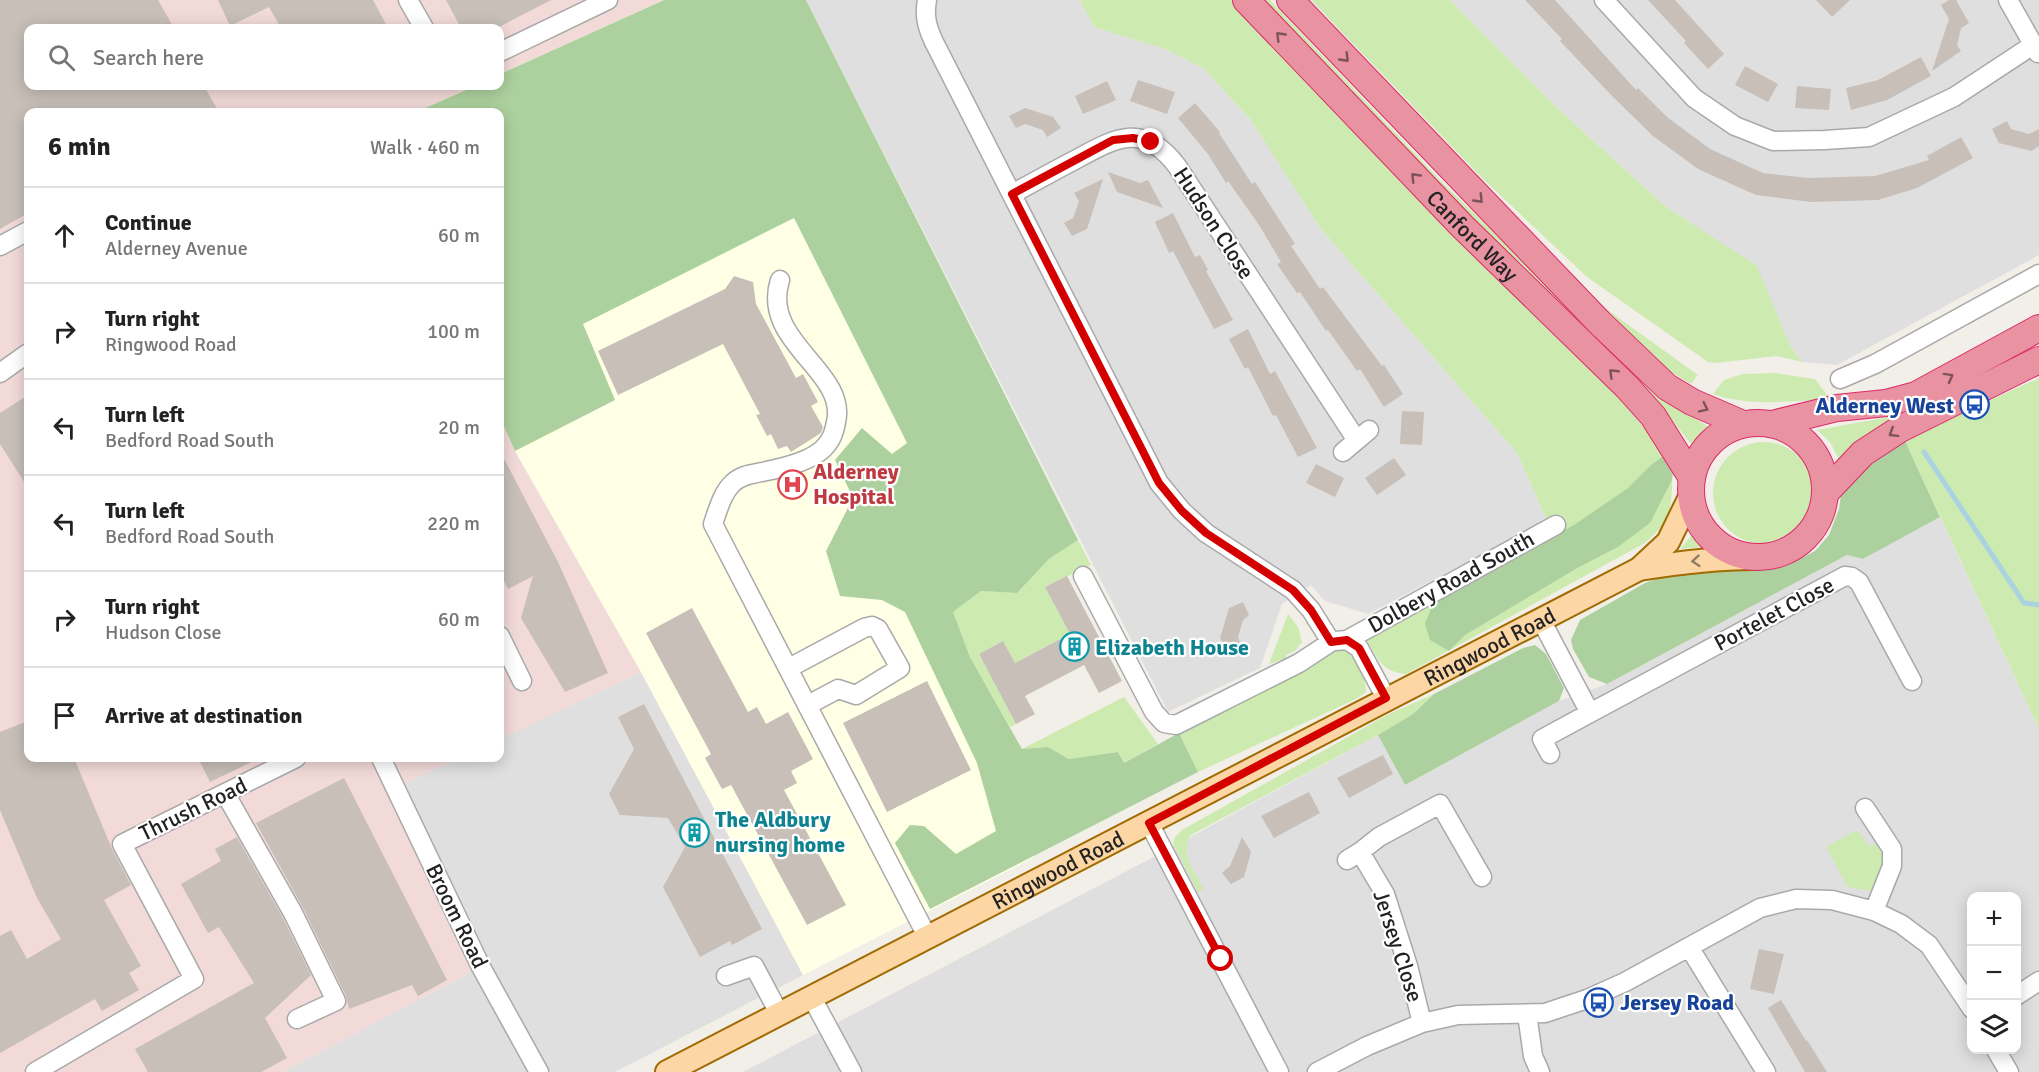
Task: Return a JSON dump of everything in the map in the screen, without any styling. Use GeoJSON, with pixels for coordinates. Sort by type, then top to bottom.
{"type":"FeatureCollection","features":[{"type":"Feature","properties":{"kind":"highway","name":"Canford Way"},"geometry":{"type":"LineString","coordinates":[[1246,0],[1462,226],[1627,387],[1653,416],[1691,487]]}},
{"type":"Feature","properties":{"kind":"highway","name":"Canford Way"},"geometry":{"type":"LineString","coordinates":[[1290,0],[1599,322],[1667,387],[1692,402],[1743,424]]}},
{"type":"Feature","properties":{"kind":"highway"},"geometry":{"type":"LineString","coordinates":[[1772,424],[1794,433],[1812,448],[1823,469],[1826,492],[1822,514],[1811,533],[1795,547],[1775,556],[1753,558],[1730,552],[1710,538],[1697,519],[1691,487],[1701,454],[1719,435],[1743,424],[1772,424],[1837,408],[1886,403],[1916,395],[2039,328]]}},
{"type":"Feature","properties":{"kind":"highway"},"geometry":{"type":"LineString","coordinates":[[1826,492],[1863,453],[1900,429],[2039,360]]}},
{"type":"Feature","properties":{"kind":"main road","name":"Ringwood Road"},"geometry":{"type":"LineString","coordinates":[[667,1072],[779,1012],[928,938],[1386,698],[1639,569],[1668,542],[1691,487]]}},
{"type":"Feature","properties":{"kind":"main road","name":"Ringwood Road"},"geometry":{"type":"LineString","coordinates":[[1639,569],[1682,562],[1753,558]]}},
{"type":"Feature","properties":{"kind":"street"},"geometry":{"type":"LineString","coordinates":[[408,0],[422,24]]}},
{"type":"Feature","properties":{"kind":"street"},"geometry":{"type":"LineString","coordinates":[[504,50],[607,0]]}},
{"type":"Feature","properties":{"kind":"street"},"geometry":{"type":"LineString","coordinates":[[927,0],[925,14],[934,42],[1159,483],[1182,511],[1206,533],[1293,590],[1339,641],[1359,648],[1386,698]]}},
{"type":"Feature","properties":{"kind":"street"},"geometry":{"type":"LineString","coordinates":[[1604,0],[1694,98],[1735,126],[1773,141],[1869,136],[1954,97],[2036,50],[2008,0]]}},
{"type":"Feature","properties":{"kind":"street","name":"Hudson Close"},"geometry":{"type":"LineString","coordinates":[[1012,194],[1113,140],[1133,138],[1151,142],[1166,151],[1356,441]]}},
{"type":"Feature","properties":{"kind":"street"},"geometry":{"type":"LineString","coordinates":[[0,246],[24,233]]}},
{"type":"Feature","properties":{"kind":"street"},"geometry":{"type":"LineString","coordinates":[[1840,379],[1875,364],[2039,274]]}},
{"type":"Feature","properties":{"kind":"street"},"geometry":{"type":"LineString","coordinates":[[780,280],[776,293],[778,312],[794,343],[829,386],[837,407],[836,421],[828,443],[806,459],[790,466],[746,475],[734,481],[726,490],[713,524],[928,938]]}},
{"type":"Feature","properties":{"kind":"street"},"geometry":{"type":"LineString","coordinates":[[0,373],[24,356]]}},
{"type":"Feature","properties":{"kind":"street","name":"Dolbery Road South"},"geometry":{"type":"LineString","coordinates":[[1083,576],[1154,712],[1164,723],[1176,726],[1299,663],[1556,525]]}},
{"type":"Feature","properties":{"kind":"street","name":"Portelet Close"},"geometry":{"type":"LineString","coordinates":[[1546,747],[1590,713],[1845,576],[1852,577],[1859,582],[1911,681]]}},
{"type":"Feature","properties":{"kind":"street"},"geometry":{"type":"LineString","coordinates":[[1541,620],[1590,713]]}},
{"type":"Feature","properties":{"kind":"street"},"geometry":{"type":"LineString","coordinates":[[789,668],[864,628],[872,626],[878,629],[900,668],[856,695],[838,689],[808,705]]}},
{"type":"Feature","properties":{"kind":"street"},"geometry":{"type":"LineString","coordinates":[[504,644],[522,681]]}},
{"type":"Feature","properties":{"kind":"street","name":"Thrush Road"},"geometry":{"type":"LineString","coordinates":[[35,1072],[194,979],[122,844],[288,762]]}},
{"type":"Feature","properties":{"kind":"street","name":"Broom Road"},"geometry":{"type":"LineString","coordinates":[[383,762],[481,967],[539,1072]]}},
{"type":"Feature","properties":{"kind":"street"},"geometry":{"type":"LineString","coordinates":[[225,793],[293,913],[336,1001],[297,1019]]}},
{"type":"Feature","properties":{"kind":"street","name":"Jersey Close"},"geometry":{"type":"LineString","coordinates":[[1422,1023],[1408,966],[1385,894],[1353,856],[1379,837],[1440,804],[1482,877]]}},
{"type":"Feature","properties":{"kind":"street"},"geometry":{"type":"LineString","coordinates":[[1865,808],[1892,849],[1892,866],[1874,911]]}},
{"type":"Feature","properties":{"kind":"street"},"geometry":{"type":"LineString","coordinates":[[1149,823],[1279,1072]]}},
{"type":"Feature","properties":{"kind":"street"},"geometry":{"type":"LineString","coordinates":[[1317,1072],[1367,1046],[1422,1023],[1458,1015],[1545,1013],[1587,999],[1625,982],[1760,908],[1796,899],[1832,900],[1874,911],[1901,924],[1929,945],[1967,1003]]}},
{"type":"Feature","properties":{"kind":"street"},"geometry":{"type":"LineString","coordinates":[[1689,947],[1766,1072]]}},
{"type":"Feature","properties":{"kind":"street"},"geometry":{"type":"LineString","coordinates":[[726,976],[754,966],[779,1012]]}},
{"type":"Feature","properties":{"kind":"street"},"geometry":{"type":"LineString","coordinates":[[2021,993],[2039,981]]}},
{"type":"Feature","properties":{"kind":"street"},"geometry":{"type":"LineString","coordinates":[[811,996],[852,1072]]}},
{"type":"Feature","properties":{"kind":"street"},"geometry":{"type":"LineString","coordinates":[[1527,1014],[1533,1056],[1540,1072]]}},
{"type":"Feature","properties":{"kind":"street"},"geometry":{"type":"LineString","coordinates":[[1998,1054],[2009,1072]]}},
{"type":"Feature","properties":{"kind":"shaded area"},"geometry":{"type":"Polygon","coordinates":[[[0,0],[664,0],[504,72],[504,24],[24,24],[24,90],[466,90],[425,108],[24,108],[24,762],[450,762],[397,787],[481,967],[282,1072],[0,1072],[0,0]]]}},
{"type":"Feature","properties":{"kind":"shaded area","name":"Alderney Hospital"},"geometry":{"type":"Polygon","coordinates":[[[664,0],[806,0],[1066,518],[917,595],[1035,857],[803,975],[641,672],[515,451],[504,427],[504,108],[425,108],[466,90],[504,90],[504,72],[664,0]]]}},
{"type":"Feature","properties":{"kind":"shaded area"},"geometry":{"type":"Polygon","coordinates":[[[806,0],[1080,0],[1094,27],[1168,50],[1204,69],[1250,119],[1321,229],[1517,453],[1547,520],[1368,614],[1325,601],[1311,585],[1282,604],[1260,668],[1168,712],[806,0]]]}},
{"type":"Feature","properties":{"kind":"shaded area"},"geometry":{"type":"Polygon","coordinates":[[[1450,0],[2039,0],[2039,255],[1837,365],[1802,362],[1790,345],[1756,266],[1665,206],[1554,105],[1450,0]]]}},
{"type":"Feature","properties":{"kind":"shaded area"},"geometry":{"type":"Polygon","coordinates":[[[504,427],[515,451],[641,672],[504,737],[504,427]]]}},
{"type":"Feature","properties":{"kind":"shaded area"},"geometry":{"type":"Polygon","coordinates":[[[1940,517],[2039,729],[2039,1072],[743,1072],[1146,861],[1378,735],[1405,785],[1559,701],[1607,684],[1847,555],[1863,559],[1940,517]]]}},
{"type":"Feature","properties":{"kind":"shaded area"},"geometry":{"type":"Polygon","coordinates":[[[641,672],[803,975],[615,1072],[282,1072],[481,967],[396,787],[450,762],[504,762],[504,737],[641,672]]]}},
{"type":"Feature","properties":{"kind":"green space"},"geometry":{"type":"Polygon","coordinates":[[[664,0],[806,0],[1078,540],[1049,559],[1017,593],[981,591],[953,612],[970,657],[1022,749],[1048,747],[1069,759],[1118,752],[1124,763],[1179,733],[1198,772],[930,909],[895,843],[910,825],[924,826],[956,854],[996,831],[977,763],[905,612],[882,600],[840,596],[826,551],[853,498],[835,460],[862,428],[892,454],[907,443],[794,218],[583,324],[615,400],[515,451],[504,427],[504,108],[425,108],[466,90],[504,90],[504,72],[664,0]]]}},
{"type":"Feature","properties":{"kind":"green space"},"geometry":{"type":"Polygon","coordinates":[[[1080,0],[1235,0],[1609,386],[1671,460],[1669,513],[1660,528],[1645,543],[1406,674],[1391,671],[1386,667],[1378,659],[1367,640],[1368,634],[1563,530],[1555,516],[1547,520],[1517,453],[1321,229],[1250,119],[1204,69],[1168,50],[1094,27],[1080,0]]]}},
{"type":"Feature","properties":{"kind":"green space"},"geometry":{"type":"Polygon","coordinates":[[[1259,0],[1270,0],[1442,182],[1655,390],[1681,410],[1711,428],[1692,445],[1660,405],[1468,222],[1259,0]]]}},
{"type":"Feature","properties":{"kind":"green space"},"geometry":{"type":"Polygon","coordinates":[[[1311,0],[1450,0],[1554,105],[1665,206],[1757,266],[1790,345],[1802,362],[1777,356],[1708,362],[1587,277],[1484,180],[1311,0]]]}},
{"type":"Feature","properties":{"kind":"green space"},"geometry":{"type":"Polygon","coordinates":[[[1591,298],[1698,375],[1691,384],[1671,372],[1591,298]]]}},
{"type":"Feature","properties":{"kind":"green space"},"geometry":{"type":"Polygon","coordinates":[[[1775,373],[1815,379],[1830,399],[1756,402],[1713,394],[1724,380],[1743,374],[1775,373]]]}},
{"type":"Feature","properties":{"kind":"green space"},"geometry":{"type":"Polygon","coordinates":[[[2039,378],[2039,729],[1904,439],[2039,378]]]}},
{"type":"Feature","properties":{"kind":"green space"},"geometry":{"type":"Polygon","coordinates":[[[1956,390],[1842,465],[1830,442],[1817,430],[1900,415],[1956,390]]]}},
{"type":"Feature","properties":{"kind":"green space"},"geometry":{"type":"Polygon","coordinates":[[[1904,439],[1940,517],[1863,559],[1847,555],[1607,684],[1589,677],[1573,649],[1571,640],[1580,620],[1645,583],[1674,573],[1709,570],[1736,571],[1788,565],[1815,551],[1829,535],[1839,509],[1841,494],[1869,466],[1904,439]]]}},
{"type":"Feature","properties":{"kind":"green space"},"geometry":{"type":"Polygon","coordinates":[[[1764,442],[1784,446],[1800,457],[1811,473],[1815,493],[1811,513],[1800,529],[1784,540],[1764,544],[1744,540],[1728,529],[1717,513],[1713,493],[1717,473],[1728,457],[1744,446],[1764,442]]]}},
{"type":"Feature","properties":{"kind":"green space"},"geometry":{"type":"Polygon","coordinates":[[[1666,454],[1673,471],[1672,480],[1650,523],[1618,547],[1579,567],[1465,635],[1449,651],[1430,640],[1425,624],[1435,598],[1574,525],[1628,488],[1651,465],[1666,454]]]}},
{"type":"Feature","properties":{"kind":"green space"},"geometry":{"type":"Polygon","coordinates":[[[1693,534],[1704,547],[1680,549],[1693,534]]]}},
{"type":"Feature","properties":{"kind":"green space"},"geometry":{"type":"Polygon","coordinates":[[[1078,540],[1091,565],[1045,587],[1070,634],[1015,663],[1003,641],[979,654],[1016,724],[1010,727],[970,657],[953,612],[981,591],[1017,593],[1049,559],[1078,540]]]}},
{"type":"Feature","properties":{"kind":"green space"},"geometry":{"type":"Polygon","coordinates":[[[1288,614],[1298,627],[1302,642],[1295,651],[1286,655],[1286,658],[1269,664],[1288,614]]]}},
{"type":"Feature","properties":{"kind":"green space"},"geometry":{"type":"Polygon","coordinates":[[[1535,645],[1546,654],[1564,688],[1559,701],[1405,785],[1378,735],[1413,714],[1434,694],[1523,648],[1535,645]]]}},
{"type":"Feature","properties":{"kind":"green space"},"geometry":{"type":"Polygon","coordinates":[[[1342,648],[1360,667],[1366,692],[1356,699],[1198,772],[1179,733],[1342,648]]]}},
{"type":"Feature","properties":{"kind":"green space"},"geometry":{"type":"Polygon","coordinates":[[[1434,694],[1413,714],[1378,735],[1191,835],[1187,856],[1204,889],[1198,892],[1173,843],[1182,830],[1387,715],[1434,694]]]}},
{"type":"Feature","properties":{"kind":"green space"},"geometry":{"type":"Polygon","coordinates":[[[1124,697],[1158,744],[1124,763],[1118,752],[1069,759],[1048,747],[1022,749],[1124,697]]]}},
{"type":"Feature","properties":{"kind":"green space"},"geometry":{"type":"Polygon","coordinates":[[[1857,830],[1869,846],[1876,844],[1883,847],[1885,858],[1882,870],[1870,891],[1848,887],[1826,847],[1857,830]]]}},
{"type":"Feature","properties":{"kind":"building"},"geometry":{"type":"Polygon","coordinates":[[[0,0],[158,0],[172,24],[24,24],[24,90],[206,90],[217,108],[24,108],[24,215],[0,229],[0,0]]]}},
{"type":"Feature","properties":{"kind":"building"},"geometry":{"type":"Polygon","coordinates":[[[218,0],[373,0],[386,24],[279,24],[269,7],[234,24],[229,24],[218,0]]]}},
{"type":"Feature","properties":{"kind":"building"},"geometry":{"type":"Polygon","coordinates":[[[446,0],[551,0],[504,24],[459,24],[446,0]]]}},
{"type":"Feature","properties":{"kind":"building"},"geometry":{"type":"Polygon","coordinates":[[[1525,0],[1555,0],[1636,90],[1638,88],[1667,117],[1710,149],[1763,173],[1808,178],[1875,176],[1929,160],[1927,156],[1961,137],[1973,158],[1917,188],[1878,200],[1811,202],[1756,195],[1698,169],[1653,136],[1560,41],[1562,39],[1525,0]]]}},
{"type":"Feature","properties":{"kind":"building"},"geometry":{"type":"Polygon","coordinates":[[[1648,0],[1675,0],[1724,54],[1708,69],[1648,0]]]}},
{"type":"Feature","properties":{"kind":"building"},"geometry":{"type":"Polygon","coordinates":[[[1816,0],[1850,0],[1832,17],[1816,0]]]}},
{"type":"Feature","properties":{"kind":"building"},"geometry":{"type":"Polygon","coordinates":[[[1949,0],[1956,0],[1969,23],[1961,28],[1957,45],[1961,51],[1932,71],[1949,19],[1941,5],[1949,0]]]}},
{"type":"Feature","properties":{"kind":"building"},"geometry":{"type":"Polygon","coordinates":[[[1921,57],[1931,76],[1887,100],[1851,110],[1846,88],[1878,80],[1921,57]]]}},
{"type":"Feature","properties":{"kind":"building"},"geometry":{"type":"Polygon","coordinates":[[[1745,66],[1778,84],[1768,102],[1735,85],[1745,66]]]}},
{"type":"Feature","properties":{"kind":"building"},"geometry":{"type":"Polygon","coordinates":[[[1138,80],[1175,92],[1167,114],[1130,101],[1138,80]]]}},
{"type":"Feature","properties":{"kind":"building"},"geometry":{"type":"Polygon","coordinates":[[[1107,81],[1116,100],[1083,114],[1075,96],[1107,81]]]}},
{"type":"Feature","properties":{"kind":"building"},"geometry":{"type":"Polygon","coordinates":[[[1797,86],[1831,89],[1829,110],[1795,108],[1797,86]]]}},
{"type":"Feature","properties":{"kind":"building"},"geometry":{"type":"Polygon","coordinates":[[[1195,103],[1220,132],[1252,184],[1255,182],[1295,244],[1291,246],[1320,289],[1323,287],[1382,366],[1384,365],[1403,394],[1384,407],[1360,369],[1357,371],[1300,292],[1297,293],[1277,264],[1281,262],[1259,225],[1228,181],[1226,183],[1208,154],[1178,118],[1195,103]]]}},
{"type":"Feature","properties":{"kind":"building"},"geometry":{"type":"Polygon","coordinates":[[[1025,108],[1053,117],[1061,128],[1047,137],[1043,130],[1025,124],[1016,128],[1009,116],[1025,108]]]}},
{"type":"Feature","properties":{"kind":"building"},"geometry":{"type":"Polygon","coordinates":[[[2007,121],[2011,129],[2029,134],[2039,129],[2039,146],[2031,151],[1999,143],[1992,129],[2007,121]]]}},
{"type":"Feature","properties":{"kind":"building"},"geometry":{"type":"Polygon","coordinates":[[[1108,172],[1140,183],[1148,180],[1163,208],[1117,192],[1108,172]]]}},
{"type":"Feature","properties":{"kind":"building"},"geometry":{"type":"Polygon","coordinates":[[[1103,179],[1087,229],[1072,236],[1064,223],[1073,218],[1079,201],[1074,193],[1103,179]]]}},
{"type":"Feature","properties":{"kind":"building"},"geometry":{"type":"Polygon","coordinates":[[[1173,213],[1195,257],[1200,255],[1208,270],[1206,271],[1233,320],[1214,329],[1173,251],[1169,253],[1155,222],[1173,213]]]}},
{"type":"Feature","properties":{"kind":"building"},"geometry":{"type":"Polygon","coordinates":[[[734,276],[753,282],[756,304],[796,378],[803,374],[818,402],[811,406],[823,427],[821,433],[791,452],[787,446],[778,449],[771,434],[767,436],[756,415],[760,414],[723,344],[618,395],[598,351],[725,289],[734,276]]]}},
{"type":"Feature","properties":{"kind":"building"},"geometry":{"type":"Polygon","coordinates":[[[1248,329],[1270,374],[1275,371],[1317,448],[1298,457],[1276,415],[1273,416],[1248,367],[1245,369],[1229,339],[1248,329]]]}},
{"type":"Feature","properties":{"kind":"building"},"geometry":{"type":"Polygon","coordinates":[[[24,398],[24,482],[0,444],[0,413],[24,398]]]}},
{"type":"Feature","properties":{"kind":"building"},"geometry":{"type":"Polygon","coordinates":[[[1402,411],[1424,412],[1422,445],[1400,444],[1402,411]]]}},
{"type":"Feature","properties":{"kind":"building"},"geometry":{"type":"Polygon","coordinates":[[[1394,458],[1406,475],[1377,495],[1365,478],[1394,458]]]}},
{"type":"Feature","properties":{"kind":"building"},"geometry":{"type":"Polygon","coordinates":[[[504,459],[558,562],[608,673],[565,692],[521,618],[533,576],[508,589],[504,581],[504,459]]]}},
{"type":"Feature","properties":{"kind":"building"},"geometry":{"type":"Polygon","coordinates":[[[1316,464],[1344,478],[1335,497],[1306,483],[1316,464]]]}},
{"type":"Feature","properties":{"kind":"building","name":"Elizabeth House"},"geometry":{"type":"Polygon","coordinates":[[[1067,576],[1122,681],[1099,693],[1084,665],[1025,696],[1035,714],[1016,724],[979,654],[1003,641],[1015,663],[1070,634],[1045,587],[1067,576]]]}},
{"type":"Feature","properties":{"kind":"building"},"geometry":{"type":"Polygon","coordinates":[[[1243,602],[1249,615],[1243,620],[1238,637],[1240,643],[1227,650],[1220,638],[1229,608],[1243,602]]]}},
{"type":"Feature","properties":{"kind":"building"},"geometry":{"type":"Polygon","coordinates":[[[692,608],[748,712],[757,707],[766,724],[788,712],[813,759],[791,771],[797,783],[784,790],[846,905],[807,925],[731,785],[722,789],[705,758],[711,754],[646,633],[692,608]]]}},
{"type":"Feature","properties":{"kind":"building"},"geometry":{"type":"Polygon","coordinates":[[[927,681],[971,770],[887,812],[843,723],[927,681]]]}},
{"type":"Feature","properties":{"kind":"building","name":"The Aldbury nursing home"},"geometry":{"type":"Polygon","coordinates":[[[644,704],[762,929],[732,945],[730,941],[700,957],[663,887],[685,847],[668,818],[620,815],[609,794],[634,749],[618,717],[644,704]]]}},
{"type":"Feature","properties":{"kind":"building"},"geometry":{"type":"Polygon","coordinates":[[[24,723],[24,762],[76,762],[112,849],[131,885],[104,900],[141,966],[129,973],[139,990],[102,1011],[95,999],[0,1053],[0,936],[11,930],[27,959],[61,939],[37,898],[0,810],[0,732],[24,723]]]}},
{"type":"Feature","properties":{"kind":"building"},"geometry":{"type":"Polygon","coordinates":[[[1383,755],[1393,774],[1349,798],[1337,778],[1383,755]]]}},
{"type":"Feature","properties":{"kind":"building"},"geometry":{"type":"Polygon","coordinates":[[[200,762],[252,762],[210,782],[200,762]]]}},
{"type":"Feature","properties":{"kind":"building"},"geometry":{"type":"Polygon","coordinates":[[[344,778],[447,980],[418,996],[412,985],[349,1009],[346,996],[303,908],[256,823],[344,778]]]}},
{"type":"Feature","properties":{"kind":"building"},"geometry":{"type":"Polygon","coordinates":[[[1309,792],[1320,813],[1274,838],[1261,816],[1309,792]]]}},
{"type":"Feature","properties":{"kind":"building"},"geometry":{"type":"Polygon","coordinates":[[[237,837],[283,918],[311,975],[265,1018],[287,1058],[261,1072],[148,1072],[135,1049],[254,983],[219,927],[208,933],[181,884],[221,861],[215,849],[237,837]]]}},
{"type":"Feature","properties":{"kind":"building"},"geometry":{"type":"Polygon","coordinates":[[[1242,837],[1251,852],[1244,877],[1231,884],[1222,873],[1230,866],[1242,837]]]}},
{"type":"Feature","properties":{"kind":"building"},"geometry":{"type":"Polygon","coordinates":[[[1759,949],[1784,954],[1774,994],[1750,989],[1759,949]]]}},
{"type":"Feature","properties":{"kind":"building"},"geometry":{"type":"Polygon","coordinates":[[[1781,1000],[1827,1072],[1805,1072],[1768,1008],[1781,1000]]]}},
{"type":"Feature","properties":{"kind":"waterway"},"geometry":{"type":"LineString","coordinates":[[1924,452],[2024,603],[2039,605]]}},
{"type":"Feature","properties":{"kind":"place","name":"Alderney West"},"geometry":{"type":"Point","coordinates":[1975,405]}},
{"type":"Feature","properties":{"kind":"place","name":"Alderney Hospital"},"geometry":{"type":"Point","coordinates":[792,484]}},
{"type":"Feature","properties":{"kind":"place","name":"Elizabeth House"},"geometry":{"type":"Point","coordinates":[1074,647]}},
{"type":"Feature","properties":{"kind":"place","name":"The Aldbury nursing home"},"geometry":{"type":"Point","coordinates":[694,832]}},
{"type":"Feature","properties":{"kind":"place","name":"Jersey Road"},"geometry":{"type":"Point","coordinates":[1599,1002]}},
{"type":"Feature","properties":{"kind":"route"},"geometry":{"type":"LineString","coordinates":[[1151,142],[1133,138],[1113,140],[1012,194],[1159,483],[1182,511],[1206,533],[1293,590],[1311,610],[1331,642],[1347,640],[1359,648],[1386,698],[1149,823],[1221,959]]}}]}
